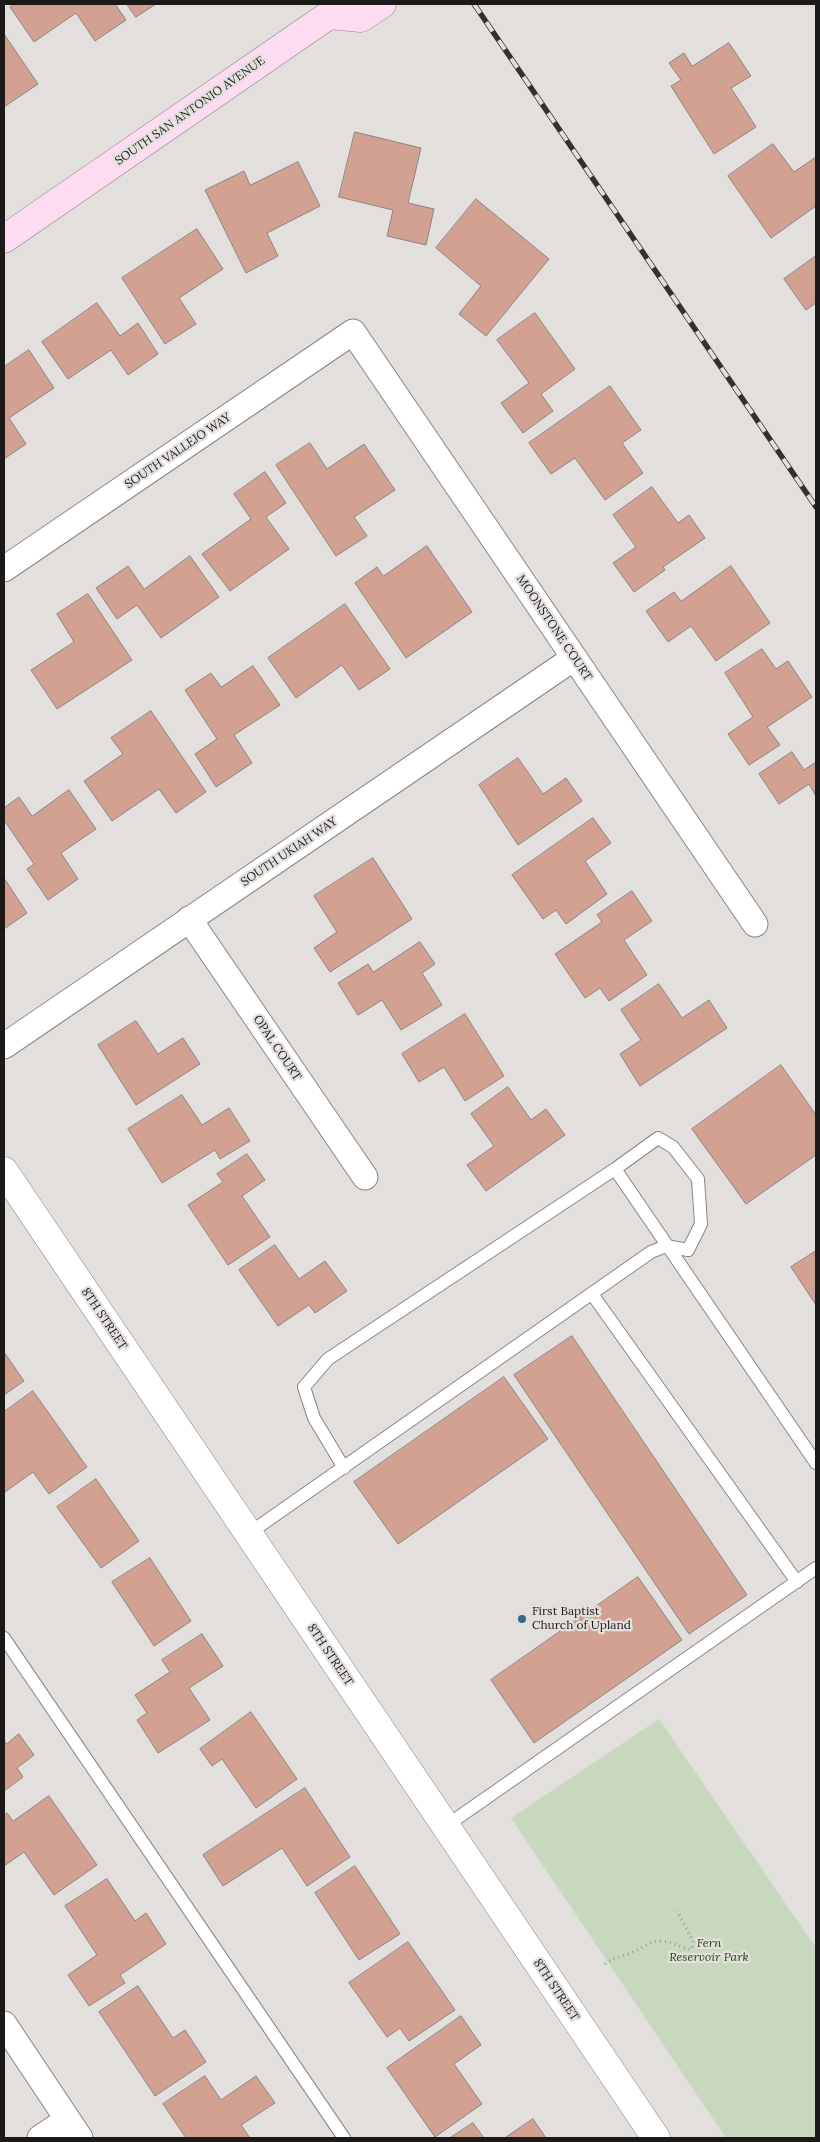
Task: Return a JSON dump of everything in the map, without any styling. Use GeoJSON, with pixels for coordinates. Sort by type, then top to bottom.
{"type":"FeatureCollection","features":[{"type":"Feature","properties":{"kind":"main road","name":"SOUTH SAN ANTONIO AVENUE"},"geometry":{"type":"LineString","coordinates":[[4,239],[330,10],[361,18],[382,4]]}},
{"type":"Feature","properties":{"kind":"street","name":"SOUTH VALLEJO WAY"},"geometry":{"type":"LineString","coordinates":[[4,569],[353,332]]}},
{"type":"Feature","properties":{"kind":"street","name":"MOONSTONE COURT"},"geometry":{"type":"LineString","coordinates":[[353,332],[756,924]]}},
{"type":"Feature","properties":{"kind":"street","name":"SOUTH UKIAH WAY"},"geometry":{"type":"LineString","coordinates":[[4,1046],[574,658]]}},
{"type":"Feature","properties":{"kind":"street","name":"OPAL COURT"},"geometry":{"type":"LineString","coordinates":[[189,919],[366,1177]]}},
{"type":"Feature","properties":{"kind":"street","name":"8TH STREET"},"geometry":{"type":"LineString","coordinates":[[4,1171],[656,2138]]}},
{"type":"Feature","properties":{"kind":"street"},"geometry":{"type":"LineString","coordinates":[[4,2024],[74,2129],[40,2138]]}},
{"type":"Feature","properties":{"kind":"lane"},"geometry":{"type":"LineString","coordinates":[[248,1534],[344,1468],[651,1252],[666,1246],[688,1250],[701,1224],[698,1179],[673,1147],[658,1138],[615,1170],[328,1359],[304,1387],[314,1418],[344,1468]]}},
{"type":"Feature","properties":{"kind":"lane"},"geometry":{"type":"LineString","coordinates":[[615,1170],[816,1463]]}},
{"type":"Feature","properties":{"kind":"lane"},"geometry":{"type":"LineString","coordinates":[[592,1294],[797,1582]]}},
{"type":"Feature","properties":{"kind":"lane"},"geometry":{"type":"LineString","coordinates":[[446,1826],[816,1568]]}},
{"type":"Feature","properties":{"kind":"lane"},"geometry":{"type":"LineString","coordinates":[[4,1638],[344,2138]]}},
{"type":"Feature","properties":{"kind":"path"},"geometry":{"type":"LineString","coordinates":[[605,1964],[613,1958],[633,1953],[651,1942],[669,1942],[686,1949],[692,1949],[693,1941],[676,1911]]}},
{"type":"Feature","properties":{"kind":"green space","name":"Fern Reservoir Park"},"geometry":{"type":"Polygon","coordinates":[[[659,1719],[816,1948],[816,2138],[726,2138],[511,1818],[659,1719]]]}},
{"type":"Feature","properties":{"kind":"building"},"geometry":{"type":"Polygon","coordinates":[[[15,4],[115,4],[126,20],[95,41],[76,13],[34,42],[10,7],[15,4]]]}},
{"type":"Feature","properties":{"kind":"building"},"geometry":{"type":"Polygon","coordinates":[[[127,4],[156,4],[136,17],[127,4]]]}},
{"type":"Feature","properties":{"kind":"building"},"geometry":{"type":"Polygon","coordinates":[[[4,34],[38,84],[4,107],[4,34]]]}},
{"type":"Feature","properties":{"kind":"building"},"geometry":{"type":"Polygon","coordinates":[[[729,43],[751,76],[731,88],[756,127],[714,154],[671,86],[681,80],[669,63],[684,53],[692,66],[729,43]]]}},
{"type":"Feature","properties":{"kind":"building"},"geometry":{"type":"Polygon","coordinates":[[[355,132],[421,148],[408,203],[434,209],[426,245],[387,236],[393,210],[339,197],[355,132]]]}},
{"type":"Feature","properties":{"kind":"building"},"geometry":{"type":"Polygon","coordinates":[[[773,144],[794,172],[816,157],[816,206],[771,238],[728,176],[773,144]]]}},
{"type":"Feature","properties":{"kind":"building"},"geometry":{"type":"Polygon","coordinates":[[[298,162],[320,206],[267,233],[278,256],[246,273],[205,190],[244,171],[250,185],[298,162]]]}},
{"type":"Feature","properties":{"kind":"building"},"geometry":{"type":"Polygon","coordinates":[[[476,199],[549,259],[486,336],[459,314],[481,286],[436,248],[476,199]]]}},
{"type":"Feature","properties":{"kind":"building"},"geometry":{"type":"Polygon","coordinates":[[[197,229],[223,269],[179,298],[196,324],[165,344],[122,278],[197,229]]]}},
{"type":"Feature","properties":{"kind":"building"},"geometry":{"type":"Polygon","coordinates":[[[816,256],[816,303],[806,310],[784,279],[816,256]]]}},
{"type":"Feature","properties":{"kind":"building"},"geometry":{"type":"Polygon","coordinates":[[[97,303],[120,336],[138,323],[158,354],[128,375],[111,350],[68,379],[42,342],[97,303]]]}},
{"type":"Feature","properties":{"kind":"building"},"geometry":{"type":"Polygon","coordinates":[[[535,313],[575,369],[541,394],[553,411],[523,433],[501,403],[529,383],[497,340],[535,313]]]}},
{"type":"Feature","properties":{"kind":"building"},"geometry":{"type":"Polygon","coordinates":[[[29,350],[54,388],[9,418],[26,444],[4,459],[4,367],[29,350]]]}},
{"type":"Feature","properties":{"kind":"building"},"geometry":{"type":"Polygon","coordinates":[[[610,386],[641,430],[622,443],[643,473],[605,500],[575,458],[551,474],[529,443],[610,386]]]}},
{"type":"Feature","properties":{"kind":"building"},"geometry":{"type":"Polygon","coordinates":[[[310,443],[327,469],[364,444],[395,490],[354,517],[367,536],[336,556],[276,465],[310,443]]]}},
{"type":"Feature","properties":{"kind":"building"},"geometry":{"type":"Polygon","coordinates":[[[265,472],[286,503],[266,517],[289,549],[230,591],[202,554],[251,519],[234,494],[265,472]]]}},
{"type":"Feature","properties":{"kind":"building"},"geometry":{"type":"Polygon","coordinates":[[[652,487],[678,523],[689,515],[705,538],[663,567],[665,570],[634,592],[613,563],[636,547],[613,515],[652,487]]]}},
{"type":"Feature","properties":{"kind":"building"},"geometry":{"type":"Polygon","coordinates":[[[427,546],[472,612],[406,658],[355,583],[377,567],[383,576],[427,546]]]}},
{"type":"Feature","properties":{"kind":"building"},"geometry":{"type":"Polygon","coordinates":[[[190,556],[219,597],[161,638],[137,605],[117,619],[96,588],[128,566],[144,589],[190,556]]]}},
{"type":"Feature","properties":{"kind":"building"},"geometry":{"type":"Polygon","coordinates":[[[731,566],[770,623],[716,661],[691,626],[668,642],[646,611],[674,592],[681,601],[731,566]]]}},
{"type":"Feature","properties":{"kind":"building"},"geometry":{"type":"Polygon","coordinates":[[[88,594],[132,660],[57,709],[31,670],[74,642],[57,614],[88,594]]]}},
{"type":"Feature","properties":{"kind":"building"},"geometry":{"type":"Polygon","coordinates":[[[345,604],[390,669],[359,690],[342,665],[296,698],[268,658],[345,604]]]}},
{"type":"Feature","properties":{"kind":"building"},"geometry":{"type":"Polygon","coordinates":[[[762,649],[776,669],[788,661],[812,697],[767,727],[780,745],[749,765],[728,734],[753,717],[725,673],[762,649]]]}},
{"type":"Feature","properties":{"kind":"building"},"geometry":{"type":"Polygon","coordinates":[[[253,666],[280,705],[234,735],[252,763],[216,787],[195,754],[217,739],[185,690],[211,673],[221,687],[253,666]]]}},
{"type":"Feature","properties":{"kind":"building"},"geometry":{"type":"Polygon","coordinates":[[[151,711],[206,792],[176,813],[159,789],[112,821],[84,781],[123,754],[111,738],[151,711]]]}},
{"type":"Feature","properties":{"kind":"building"},"geometry":{"type":"Polygon","coordinates":[[[792,752],[804,770],[816,762],[816,796],[809,784],[779,804],[759,774],[792,752]]]}},
{"type":"Feature","properties":{"kind":"building"},"geometry":{"type":"Polygon","coordinates":[[[518,758],[543,794],[566,778],[582,801],[518,845],[479,785],[518,758]]]}},
{"type":"Feature","properties":{"kind":"building"},"geometry":{"type":"Polygon","coordinates":[[[69,790],[96,829],[61,853],[78,879],[48,900],[27,869],[34,864],[4,820],[4,808],[19,797],[32,816],[69,790]]]}},
{"type":"Feature","properties":{"kind":"building"},"geometry":{"type":"Polygon","coordinates":[[[593,818],[611,843],[585,861],[607,894],[566,924],[556,910],[543,919],[512,875],[593,818]]]}},
{"type":"Feature","properties":{"kind":"building"},"geometry":{"type":"Polygon","coordinates":[[[373,858],[412,919],[330,972],[314,948],[337,932],[314,896],[373,858]]]}},
{"type":"Feature","properties":{"kind":"building"},"geometry":{"type":"Polygon","coordinates":[[[4,878],[27,913],[4,929],[4,878]]]}},
{"type":"Feature","properties":{"kind":"building"},"geometry":{"type":"Polygon","coordinates":[[[632,891],[652,921],[624,940],[647,975],[609,1001],[600,988],[585,998],[555,954],[602,922],[597,915],[632,891]]]}},
{"type":"Feature","properties":{"kind":"building"},"geometry":{"type":"Polygon","coordinates":[[[420,942],[435,964],[422,973],[442,1005],[401,1030],[382,1000],[358,1015],[338,983],[368,964],[373,972],[420,942]]]}},
{"type":"Feature","properties":{"kind":"building"},"geometry":{"type":"Polygon","coordinates":[[[659,984],[682,1018],[709,1000],[727,1028],[640,1086],[620,1054],[641,1040],[621,1010],[659,984]]]}},
{"type":"Feature","properties":{"kind":"building"},"geometry":{"type":"Polygon","coordinates":[[[465,1014],[504,1076],[465,1101],[444,1067],[419,1082],[402,1054],[465,1014]]]}},
{"type":"Feature","properties":{"kind":"building"},"geometry":{"type":"Polygon","coordinates":[[[136,1021],[158,1054],[183,1038],[200,1064],[136,1105],[98,1045],[136,1021]]]}},
{"type":"Feature","properties":{"kind":"building"},"geometry":{"type":"Polygon","coordinates":[[[781,1065],[816,1115],[816,1155],[746,1204],[692,1129],[781,1065]]]}},
{"type":"Feature","properties":{"kind":"building"},"geometry":{"type":"Polygon","coordinates":[[[508,1087],[531,1120],[546,1109],[565,1135],[486,1191],[467,1165],[494,1146],[471,1114],[508,1087]]]}},
{"type":"Feature","properties":{"kind":"building"},"geometry":{"type":"Polygon","coordinates":[[[182,1095],[202,1125],[229,1108],[250,1141],[220,1159],[215,1150],[162,1183],[128,1129],[182,1095]]]}},
{"type":"Feature","properties":{"kind":"building"},"geometry":{"type":"Polygon","coordinates":[[[247,1154],[265,1180],[242,1196],[270,1237],[228,1265],[188,1205],[223,1182],[217,1174],[247,1154]]]}},
{"type":"Feature","properties":{"kind":"building"},"geometry":{"type":"Polygon","coordinates":[[[275,1245],[299,1279],[325,1261],[347,1291],[315,1313],[309,1305],[278,1326],[239,1270],[275,1245]]]}},
{"type":"Feature","properties":{"kind":"building"},"geometry":{"type":"Polygon","coordinates":[[[816,1251],[816,1305],[791,1267],[816,1251]]]}},
{"type":"Feature","properties":{"kind":"building"},"geometry":{"type":"Polygon","coordinates":[[[572,1336],[747,1595],[689,1634],[514,1375],[572,1336]]]}},
{"type":"Feature","properties":{"kind":"building"},"geometry":{"type":"Polygon","coordinates":[[[4,1352],[24,1381],[4,1395],[4,1352]]]}},
{"type":"Feature","properties":{"kind":"building"},"geometry":{"type":"Polygon","coordinates":[[[504,1377],[548,1439],[398,1544],[354,1482],[504,1377]]]}},
{"type":"Feature","properties":{"kind":"building"},"geometry":{"type":"Polygon","coordinates":[[[33,1391],[87,1467],[49,1494],[33,1472],[5,1492],[4,1412],[33,1391]]]}},
{"type":"Feature","properties":{"kind":"building"},"geometry":{"type":"Polygon","coordinates":[[[96,1479],[139,1541],[101,1568],[57,1507],[96,1479]]]}},
{"type":"Feature","properties":{"kind":"building"},"geometry":{"type":"Polygon","coordinates":[[[150,1558],[191,1621],[154,1646],[112,1582],[150,1558]]]}},
{"type":"Feature","properties":{"kind":"building"},"geometry":{"type":"Polygon","coordinates":[[[638,1577],[682,1640],[534,1743],[491,1680],[638,1577]]]}},
{"type":"Feature","properties":{"kind":"building"},"geometry":{"type":"Polygon","coordinates":[[[202,1634],[223,1666],[189,1688],[210,1720],[158,1753],[137,1720],[147,1713],[135,1695],[170,1672],[162,1660],[202,1634]]]}},
{"type":"Feature","properties":{"kind":"building"},"geometry":{"type":"Polygon","coordinates":[[[251,1712],[297,1779],[256,1808],[222,1759],[212,1766],[200,1749],[251,1712]]]}},
{"type":"Feature","properties":{"kind":"building"},"geometry":{"type":"Polygon","coordinates":[[[19,1734],[34,1755],[17,1768],[23,1777],[4,1791],[4,1740],[6,1744],[19,1734]]]}},
{"type":"Feature","properties":{"kind":"building"},"geometry":{"type":"Polygon","coordinates":[[[305,1788],[350,1857],[307,1886],[282,1848],[223,1886],[203,1855],[305,1788]]]}},
{"type":"Feature","properties":{"kind":"building"},"geometry":{"type":"Polygon","coordinates":[[[49,1796],[97,1865],[54,1895],[24,1852],[4,1866],[4,1815],[7,1813],[13,1821],[49,1796]]]}},
{"type":"Feature","properties":{"kind":"building"},"geometry":{"type":"Polygon","coordinates":[[[355,1866],[400,1934],[359,1960],[315,1893],[355,1866]]]}},
{"type":"Feature","properties":{"kind":"building"},"geometry":{"type":"Polygon","coordinates":[[[107,1879],[135,1921],[146,1913],[166,1944],[120,1975],[125,1983],[89,2006],[68,1975],[97,1955],[65,1906],[107,1879]]]}},
{"type":"Feature","properties":{"kind":"building"},"geometry":{"type":"Polygon","coordinates":[[[408,1942],[455,2010],[409,2041],[400,2028],[387,2037],[349,1983],[408,1942]]]}},
{"type":"Feature","properties":{"kind":"building"},"geometry":{"type":"Polygon","coordinates":[[[138,1986],[173,2038],[185,2030],[206,2062],[155,2096],[99,2012],[138,1986]]]}},
{"type":"Feature","properties":{"kind":"building"},"geometry":{"type":"Polygon","coordinates":[[[461,2016],[481,2045],[454,2064],[482,2104],[435,2137],[387,2068],[461,2016]]]}},
{"type":"Feature","properties":{"kind":"building"},"geometry":{"type":"Polygon","coordinates":[[[205,2076],[221,2100],[256,2076],[275,2103],[241,2125],[250,2138],[186,2138],[163,2104],[205,2076]]]}},
{"type":"Feature","properties":{"kind":"building"},"geometry":{"type":"Polygon","coordinates":[[[533,2119],[546,2138],[505,2138],[533,2119]]]}},
{"type":"Feature","properties":{"kind":"building"},"geometry":{"type":"Polygon","coordinates":[[[473,2123],[484,2138],[450,2138],[473,2123]]]}},
{"type":"Feature","properties":{"kind":"railway"},"geometry":{"type":"LineString","coordinates":[[474,4],[816,507]]}},
{"type":"Feature","properties":{"kind":"place","name":"First Baptist Church of Upland"},"geometry":{"type":"Point","coordinates":[522,1619]}}]}
